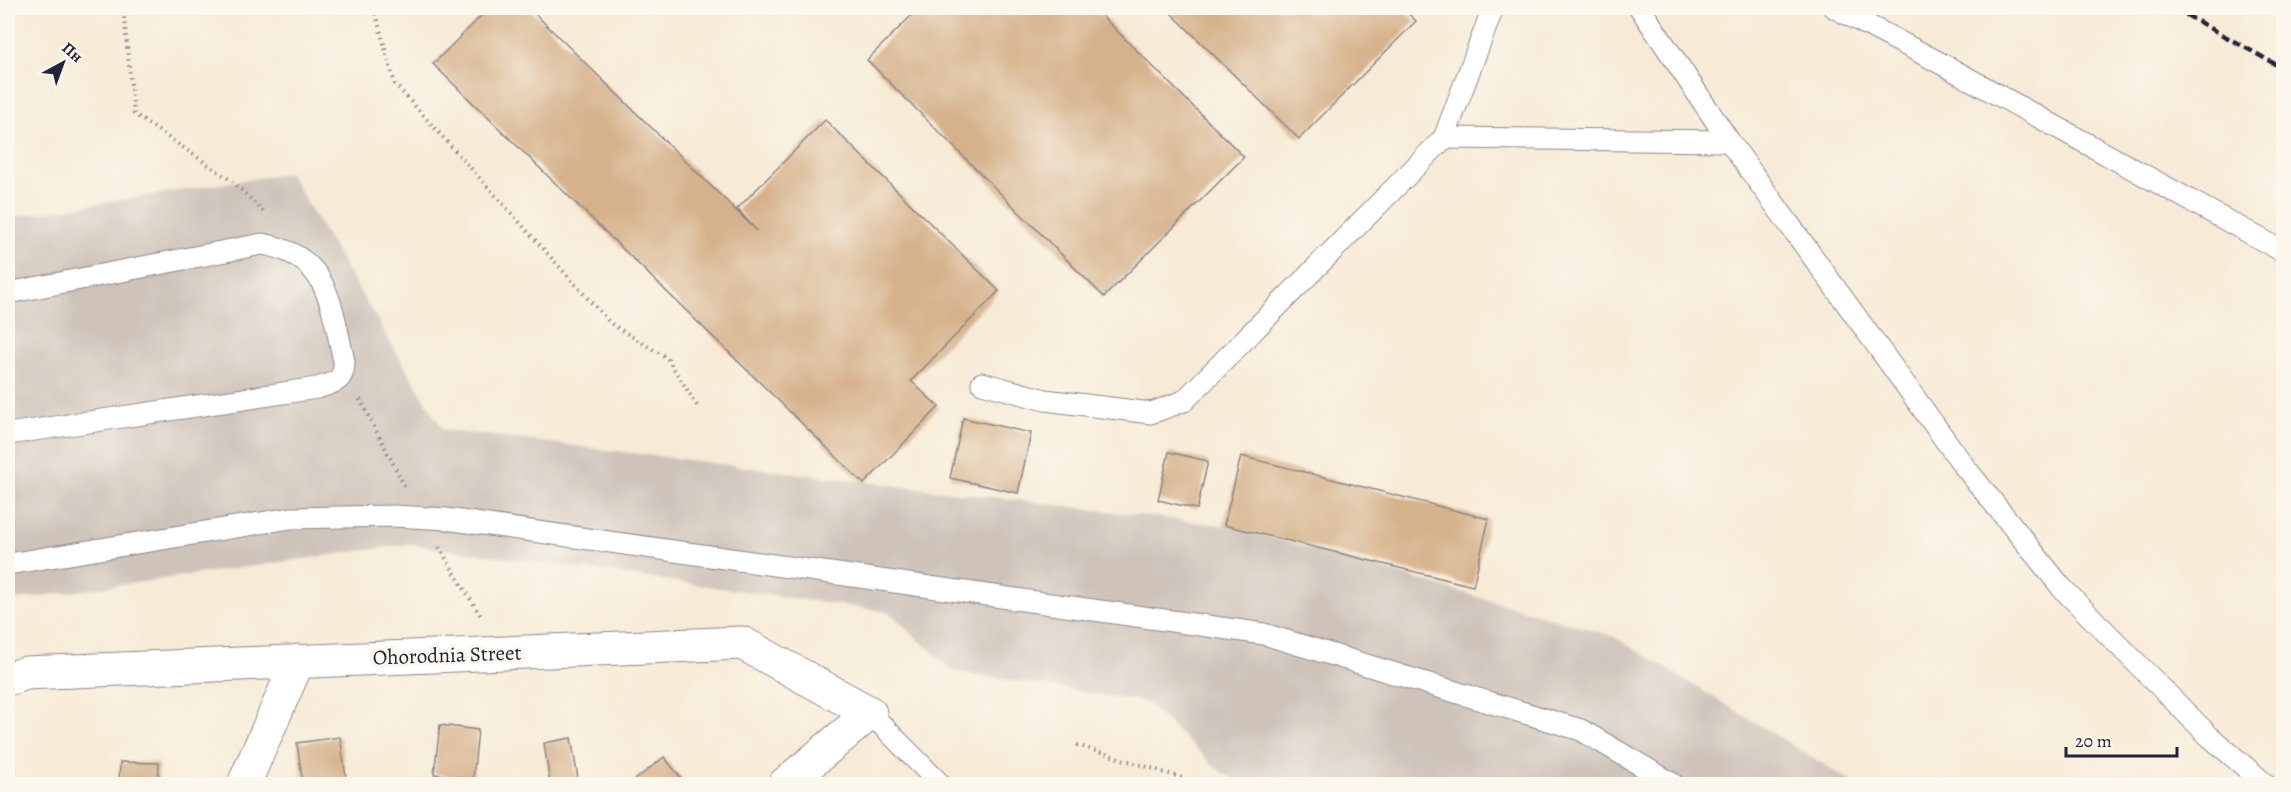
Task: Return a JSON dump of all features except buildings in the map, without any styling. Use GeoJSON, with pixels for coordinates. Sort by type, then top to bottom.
{"type":"FeatureCollection","features":[{"type":"Feature","properties":{"kind":"street","name":"Ohorodnia Street"},"geometry":{"type":"LineString","coordinates":[[8,678],[26,673],[742,643],[870,713]]}},
{"type":"Feature","properties":{"kind":"street"},"geometry":{"type":"LineString","coordinates":[[244,784],[298,662]]}},
{"type":"Feature","properties":{"kind":"street"},"geometry":{"type":"LineString","coordinates":[[784,784],[870,713]]}},
{"type":"Feature","properties":{"kind":"lane"},"geometry":{"type":"LineString","coordinates":[[982,383],[1046,400],[1151,413],[1184,401],[1444,138],[1493,8]]}},
{"type":"Feature","properties":{"kind":"lane"},"geometry":{"type":"LineString","coordinates":[[1640,8],[1729,141],[1964,466],[2062,588],[2209,736],[2265,784]]}},
{"type":"Feature","properties":{"kind":"lane"},"geometry":{"type":"LineString","coordinates":[[1835,8],[1942,63],[2283,252]]}},
{"type":"Feature","properties":{"kind":"lane"},"geometry":{"type":"LineString","coordinates":[[1444,138],[1729,141]]}},
{"type":"Feature","properties":{"kind":"lane"},"geometry":{"type":"LineString","coordinates":[[8,293],[262,244],[281,247],[303,260],[317,273],[327,289],[345,369],[342,377],[335,383],[317,388],[8,434]]}},
{"type":"Feature","properties":{"kind":"lane"},"geometry":{"type":"LineString","coordinates":[[8,564],[291,518],[394,516],[446,519],[1264,634],[1581,730],[1673,784]]}},
{"type":"Feature","properties":{"kind":"lane"},"geometry":{"type":"LineString","coordinates":[[870,713],[940,784]]}},
{"type":"Feature","properties":{"kind":"path"},"geometry":{"type":"LineString","coordinates":[[117,8],[124,16],[134,114],[232,181],[271,219]]}},
{"type":"Feature","properties":{"kind":"path"},"geometry":{"type":"LineString","coordinates":[[374,8],[395,84],[610,323],[667,358],[698,407]]}},
{"type":"Feature","properties":{"kind":"path"},"geometry":{"type":"LineString","coordinates":[[1077,745],[1202,784]]}},
{"type":"Feature","properties":{"kind":"shaded area"},"geometry":{"type":"Polygon","coordinates":[[[289,173],[443,430],[1236,527],[1613,636],[1856,784],[1243,784],[1222,773],[1146,702],[952,671],[889,612],[409,544],[8,601],[8,218],[289,173]]]}},
{"type":"Feature","properties":{"kind":"railway"},"geometry":{"type":"LineString","coordinates":[[2174,8],[2284,69]]}}]}
